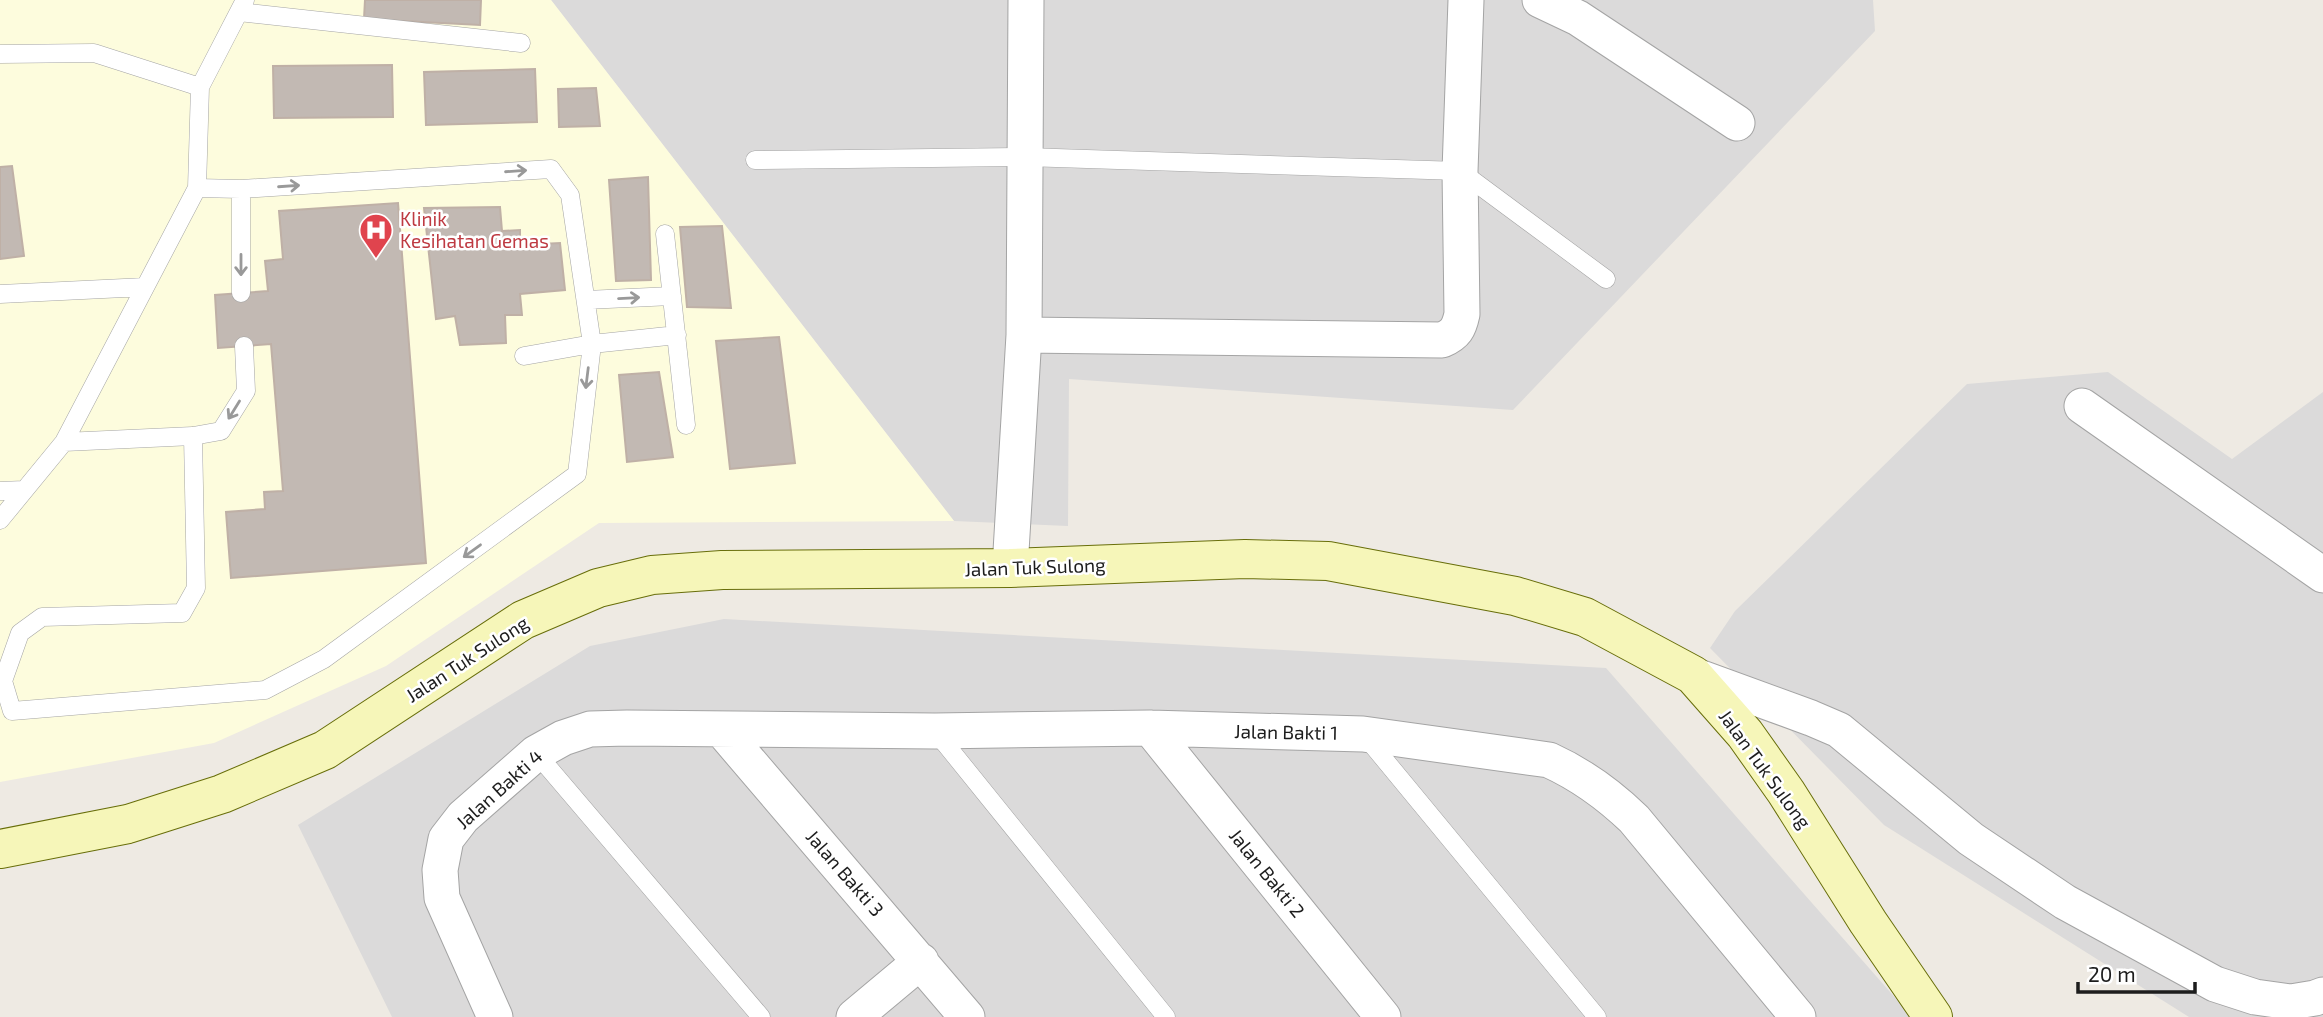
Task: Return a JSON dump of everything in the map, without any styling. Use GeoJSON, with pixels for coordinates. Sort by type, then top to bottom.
{"type":"FeatureCollection","features":[{"type":"Feature","properties":{"kind":"street"},"geometry":{"type":"LineString","coordinates":[[1010,568],[1024,335],[1026,0]]}},
{"type":"Feature","properties":{"kind":"street"},"geometry":{"type":"LineString","coordinates":[[1024,335],[1442,340],[1452,335],[1459,328],[1462,314],[1460,171],[1466,0]]}},
{"type":"Feature","properties":{"kind":"street"},"geometry":{"type":"LineString","coordinates":[[1540,0],[1578,18],[1737,123]]}},
{"type":"Feature","properties":{"kind":"street"},"geometry":{"type":"LineString","coordinates":[[2082,406],[2323,575]]}},
{"type":"Feature","properties":{"kind":"street","name":"Jalan Tuk Sulong"},"geometry":{"type":"LineString","coordinates":[[0,849],[128,824],[222,794],[325,750],[523,620],[598,588],[652,575],[722,570],[1010,568],[1245,559],[1328,561],[1515,596],[1585,617],[1693,675],[1745,734],[1786,792],[1868,922],[1933,1017]]}},
{"type":"Feature","properties":{"kind":"street"},"geometry":{"type":"LineString","coordinates":[[1693,675],[1839,730],[1981,846],[2065,902],[2215,984],[2255,997],[2291,1002],[2323,995]]}},
{"type":"Feature","properties":{"kind":"street","name":"Jalan Bakti 1"},"geometry":{"type":"LineString","coordinates":[[659,728],[935,731],[1150,728],[1363,734],[1549,761],[1575,772],[1610,796],[1633,819],[1798,1017]]}},
{"type":"Feature","properties":{"kind":"street","name":"Jalan Bakti 4"},"geometry":{"type":"LineString","coordinates":[[495,1017],[442,898],[440,870],[446,839],[463,817],[536,753],[563,738],[590,729],[659,728]]}},
{"type":"Feature","properties":{"kind":"street","name":"Jalan Bakti 2"},"geometry":{"type":"LineString","coordinates":[[1150,728],[1383,1017]]}},
{"type":"Feature","properties":{"kind":"street","name":"Jalan Bakti 3"},"geometry":{"type":"LineString","coordinates":[[721,729],[967,1017]]}},
{"type":"Feature","properties":{"kind":"street"},"geometry":{"type":"LineString","coordinates":[[854,1017],[921,961]]}},
{"type":"Feature","properties":{"kind":"lane"},"geometry":{"type":"LineString","coordinates":[[0,520],[64,442],[197,188],[200,87],[242,6],[521,43]]}},
{"type":"Feature","properties":{"kind":"lane"},"geometry":{"type":"LineString","coordinates":[[0,54],[94,53],[200,87]]}},
{"type":"Feature","properties":{"kind":"lane"},"geometry":{"type":"LineString","coordinates":[[755,160],[1024,157],[1460,171],[1606,279]]}},
{"type":"Feature","properties":{"kind":"lane"},"geometry":{"type":"LineString","coordinates":[[192,436],[196,588],[182,612],[43,617],[20,633],[3,681],[12,711],[265,690],[324,659],[577,474],[592,344],[570,195],[551,169],[241,189],[197,188]]}},
{"type":"Feature","properties":{"kind":"lane"},"geometry":{"type":"LineString","coordinates":[[241,189],[241,293]]}},
{"type":"Feature","properties":{"kind":"lane"},"geometry":{"type":"LineString","coordinates":[[665,234],[686,425]]}},
{"type":"Feature","properties":{"kind":"lane"},"geometry":{"type":"LineString","coordinates":[[0,294],[145,286]]}},
{"type":"Feature","properties":{"kind":"lane"},"geometry":{"type":"LineString","coordinates":[[586,300],[672,296]]}},
{"type":"Feature","properties":{"kind":"lane"},"geometry":{"type":"LineString","coordinates":[[524,356],[592,344],[677,335]]}},
{"type":"Feature","properties":{"kind":"lane"},"geometry":{"type":"LineString","coordinates":[[64,442],[192,436],[221,431],[246,391],[244,346]]}},
{"type":"Feature","properties":{"kind":"lane"},"geometry":{"type":"LineString","coordinates":[[0,491],[24,490]]}},
{"type":"Feature","properties":{"kind":"lane"},"geometry":{"type":"LineString","coordinates":[[935,731],[1166,1017]]}},
{"type":"Feature","properties":{"kind":"lane"},"geometry":{"type":"LineString","coordinates":[[1363,734],[1597,1017]]}},
{"type":"Feature","properties":{"kind":"lane"},"geometry":{"type":"LineString","coordinates":[[536,753],[761,1017]]}},
{"type":"Feature","properties":{"kind":"shaded area","name":"Klinik Kesihatan Gemas"},"geometry":{"type":"Polygon","coordinates":[[[0,0],[551,0],[954,521],[599,523],[386,666],[214,743],[0,782],[0,0]]]}},
{"type":"Feature","properties":{"kind":"shaded area"},"geometry":{"type":"Polygon","coordinates":[[[551,0],[1873,0],[1875,31],[1513,410],[1069,379],[1068,526],[954,521],[551,0]]]}},
{"type":"Feature","properties":{"kind":"shaded area"},"geometry":{"type":"Polygon","coordinates":[[[2108,372],[2232,459],[2323,392],[2323,1017],[2189,1017],[1884,825],[1710,648],[1735,611],[1967,384],[2108,372]]]}},
{"type":"Feature","properties":{"kind":"shaded area"},"geometry":{"type":"Polygon","coordinates":[[[724,619],[1606,668],[1912,1017],[392,1017],[298,825],[590,646],[724,619]]]}},
{"type":"Feature","properties":{"kind":"building"},"geometry":{"type":"Polygon","coordinates":[[[365,0],[481,0],[480,25],[364,19],[365,0]]]}},
{"type":"Feature","properties":{"kind":"building"},"geometry":{"type":"Polygon","coordinates":[[[392,65],[393,117],[274,118],[273,66],[392,65]]]}},
{"type":"Feature","properties":{"kind":"building"},"geometry":{"type":"Polygon","coordinates":[[[535,69],[537,122],[426,125],[424,72],[535,69]]]}},
{"type":"Feature","properties":{"kind":"building"},"geometry":{"type":"Polygon","coordinates":[[[596,88],[600,126],[559,127],[558,89],[596,88]]]}},
{"type":"Feature","properties":{"kind":"building"},"geometry":{"type":"Polygon","coordinates":[[[12,166],[24,256],[0,259],[0,167],[12,166]]]}},
{"type":"Feature","properties":{"kind":"building"},"geometry":{"type":"Polygon","coordinates":[[[648,177],[651,280],[616,281],[609,180],[648,177]]]}},
{"type":"Feature","properties":{"kind":"building"},"geometry":{"type":"Polygon","coordinates":[[[398,203],[426,563],[231,578],[226,512],[265,509],[264,492],[283,491],[271,344],[218,348],[215,295],[268,291],[265,261],[283,259],[279,211],[398,203]]]}},
{"type":"Feature","properties":{"kind":"building"},"geometry":{"type":"Polygon","coordinates":[[[500,207],[502,231],[520,230],[520,245],[560,243],[565,290],[520,294],[522,315],[505,315],[506,343],[460,345],[455,316],[436,319],[424,208],[500,207]]]}},
{"type":"Feature","properties":{"kind":"building"},"geometry":{"type":"Polygon","coordinates":[[[722,226],[731,308],[687,307],[680,227],[722,226]]]}},
{"type":"Feature","properties":{"kind":"building"},"geometry":{"type":"Polygon","coordinates":[[[779,337],[795,463],[730,469],[716,341],[779,337]]]}},
{"type":"Feature","properties":{"kind":"building"},"geometry":{"type":"Polygon","coordinates":[[[659,372],[673,457],[627,462],[619,375],[659,372]]]}},
{"type":"Feature","properties":{"kind":"place","name":"Klinik Kesihatan Gemas"},"geometry":{"type":"Point","coordinates":[376,260]}}]}
